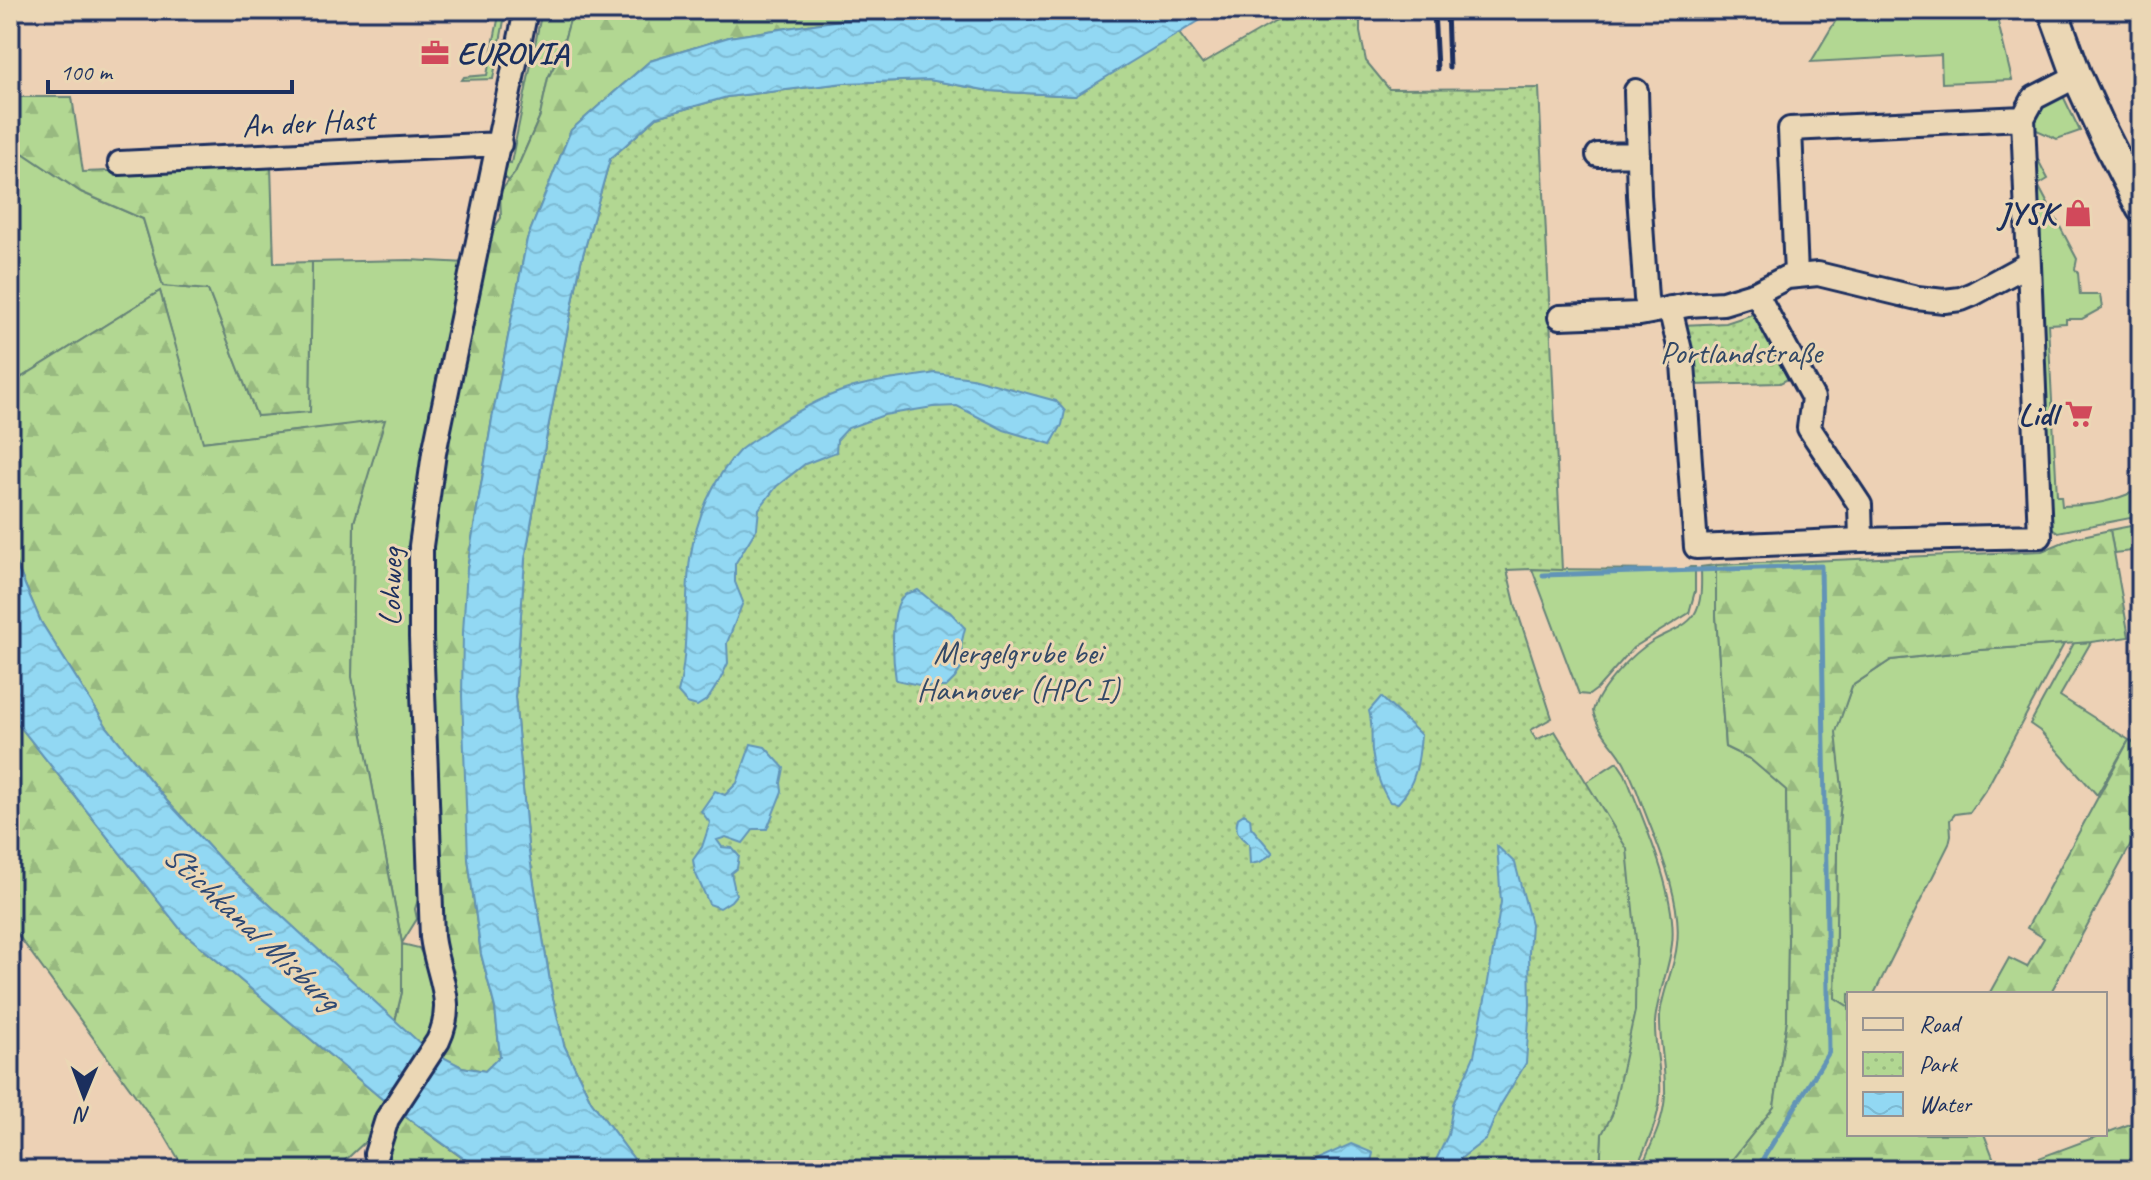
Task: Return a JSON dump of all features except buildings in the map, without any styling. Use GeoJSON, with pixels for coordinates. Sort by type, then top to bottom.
{"type":"FeatureCollection","features":[{"type":"Feature","properties":{"kind":"main road"},"geometry":{"type":"LineString","coordinates":[[2053,10],[2077,76],[2141,208]]}},
{"type":"Feature","properties":{"kind":"street","name":"Lohweg"},"geometry":{"type":"LineString","coordinates":[[376,1154],[387,1119],[444,1028],[447,999],[434,957],[432,937],[422,697],[421,546],[434,453],[526,10]]}},
{"type":"Feature","properties":{"kind":"street"},"geometry":{"type":"LineString","coordinates":[[1636,91],[1646,298],[1660,310],[1683,363],[1696,547],[2040,536],[2023,118],[2034,98],[2077,76]]}},
{"type":"Feature","properties":{"kind":"street"},"geometry":{"type":"LineString","coordinates":[[1796,275],[1790,129],[2023,118]]}},
{"type":"Feature","properties":{"kind":"street","name":"An der Hast"},"geometry":{"type":"LineString","coordinates":[[120,163],[500,144]]}},
{"type":"Feature","properties":{"kind":"street"},"geometry":{"type":"LineString","coordinates":[[1598,155],[1638,154]]}},
{"type":"Feature","properties":{"kind":"street"},"geometry":{"type":"LineString","coordinates":[[1560,317],[1723,303],[1756,293],[1787,277],[1818,274],[1917,298],[1944,301],[1973,294],[2028,264]]}},
{"type":"Feature","properties":{"kind":"street"},"geometry":{"type":"LineString","coordinates":[[1756,293],[1813,398],[1809,428],[1860,505],[1861,540]]}},
{"type":"Feature","properties":{"kind":"green space"},"geometry":{"type":"Polygon","coordinates":[[[500,10],[506,10],[493,79],[462,80],[464,77],[487,75],[500,10]]]}},
{"type":"Feature","properties":{"kind":"green space"},"geometry":{"type":"Polygon","coordinates":[[[542,10],[573,10],[560,54],[548,78],[540,116],[509,181],[502,175],[506,162],[511,163],[542,10]]]}},
{"type":"Feature","properties":{"kind":"green space"},"geometry":{"type":"Polygon","coordinates":[[[573,10],[906,10],[729,37],[650,61],[571,130],[527,239],[467,569],[468,858],[481,954],[495,1008],[500,1056],[485,1071],[462,1067],[436,1055],[459,1013],[459,1006],[448,974],[442,928],[428,617],[434,497],[489,235],[501,218],[500,192],[515,173],[540,116],[548,78],[560,54],[573,10]]]}},
{"type":"Feature","properties":{"kind":"green space","name":"Mergelgrube bei Hannover (HPC I)"},"geometry":{"type":"Polygon","coordinates":[[[1290,10],[1360,10],[1360,32],[1366,61],[1389,89],[1539,88],[1562,570],[1507,570],[1552,718],[1531,730],[1536,740],[1555,731],[1627,849],[1636,940],[1635,1011],[1612,1115],[1602,1134],[1600,1170],[642,1170],[591,1101],[564,1045],[552,994],[528,846],[515,697],[525,559],[549,423],[581,262],[610,159],[657,117],[727,97],[844,83],[930,80],[990,91],[1075,96],[1178,32],[1202,64],[1290,10]]]}},
{"type":"Feature","properties":{"kind":"green space"},"geometry":{"type":"Polygon","coordinates":[[[1842,10],[1995,10],[2012,80],[1942,83],[1941,55],[1811,62],[1842,10]]]}},
{"type":"Feature","properties":{"kind":"green space"},"geometry":{"type":"Polygon","coordinates":[[[2063,96],[2080,131],[2057,139],[2032,128],[2042,106],[2050,99],[2063,96]]]}},
{"type":"Feature","properties":{"kind":"green space"},"geometry":{"type":"Polygon","coordinates":[[[10,97],[72,97],[83,172],[271,165],[274,263],[312,262],[310,412],[257,416],[208,290],[163,286],[143,219],[81,192],[14,147],[10,137],[10,97]]]}},
{"type":"Feature","properties":{"kind":"green space"},"geometry":{"type":"Polygon","coordinates":[[[10,137],[15,147],[81,192],[143,219],[163,286],[208,290],[257,416],[310,411],[312,262],[409,260],[467,263],[424,881],[415,909],[417,919],[402,943],[352,678],[354,522],[384,421],[202,442],[160,291],[14,382],[10,379],[10,137]]]}},
{"type":"Feature","properties":{"kind":"green space"},"geometry":{"type":"Polygon","coordinates":[[[2037,158],[2048,179],[2038,185],[2077,259],[2075,269],[2080,295],[2100,295],[2102,308],[2082,319],[2048,324],[2057,496],[2061,496],[2062,506],[2084,505],[2112,500],[2141,489],[2141,516],[2058,532],[2049,526],[2028,169],[2037,158]]]}},
{"type":"Feature","properties":{"kind":"green space"},"geometry":{"type":"Polygon","coordinates":[[[160,291],[203,442],[385,420],[354,522],[352,677],[402,943],[402,992],[395,1021],[221,860],[167,801],[107,727],[41,622],[10,550],[10,379],[14,382],[160,291]]]}},
{"type":"Feature","properties":{"kind":"green space","name":"Portlandstraße"},"geometry":{"type":"Polygon","coordinates":[[[1759,312],[1794,376],[1780,383],[1693,385],[1682,325],[1726,323],[1759,312]]]}},
{"type":"Feature","properties":{"kind":"green space"},"geometry":{"type":"Polygon","coordinates":[[[2141,524],[2141,550],[2114,553],[2110,530],[2141,524]]]}},
{"type":"Feature","properties":{"kind":"green space"},"geometry":{"type":"Polygon","coordinates":[[[2110,530],[2129,637],[1891,660],[1852,686],[1836,732],[1842,789],[1837,846],[1835,998],[1847,1006],[1847,1136],[1985,1136],[1998,1170],[1724,1170],[1774,1107],[1787,1020],[1788,939],[1786,790],[1750,759],[1725,747],[1716,615],[1716,565],[2042,551],[2073,538],[2110,530]]]}},
{"type":"Feature","properties":{"kind":"green space"},"geometry":{"type":"Polygon","coordinates":[[[1716,565],[1716,615],[1725,747],[1750,759],[1786,789],[1787,1020],[1774,1107],[1724,1170],[1640,1170],[1656,1134],[1664,1105],[1660,1015],[1676,953],[1678,925],[1665,866],[1637,791],[1593,711],[1602,692],[1627,662],[1658,638],[1690,620],[1700,598],[1701,567],[1716,565]]]}},
{"type":"Feature","properties":{"kind":"green space"},"geometry":{"type":"Polygon","coordinates":[[[1695,567],[1695,591],[1689,613],[1633,648],[1589,695],[1579,694],[1532,569],[1686,570],[1695,567]]]}},
{"type":"Feature","properties":{"kind":"green space"},"geometry":{"type":"Polygon","coordinates":[[[2091,642],[2060,696],[2129,740],[2097,795],[2040,731],[2030,724],[2074,643],[2091,642]]]}},
{"type":"Feature","properties":{"kind":"green space"},"geometry":{"type":"Polygon","coordinates":[[[2064,644],[1988,786],[1970,812],[1955,814],[1950,820],[1949,844],[1875,992],[1847,992],[1847,1006],[1835,998],[1837,846],[1842,789],[1835,732],[1852,686],[1891,660],[2064,644]]]}},
{"type":"Feature","properties":{"kind":"green space"},"geometry":{"type":"Polygon","coordinates":[[[10,714],[182,931],[388,1104],[368,1139],[335,1170],[185,1170],[165,1136],[10,924],[10,714]]]}},
{"type":"Feature","properties":{"kind":"green space"},"geometry":{"type":"Polygon","coordinates":[[[2129,740],[2141,746],[2141,826],[2051,992],[1990,992],[2009,958],[2027,967],[2044,938],[2027,928],[2129,740]]]}},
{"type":"Feature","properties":{"kind":"green space"},"geometry":{"type":"Polygon","coordinates":[[[1617,762],[1625,774],[1658,858],[1672,925],[1672,944],[1655,1022],[1659,1105],[1651,1134],[1635,1170],[1600,1170],[1602,1134],[1567,798],[1617,762]]]}},
{"type":"Feature","properties":{"kind":"green space"},"geometry":{"type":"Polygon","coordinates":[[[402,944],[419,948],[441,1012],[424,1047],[395,1021],[402,992],[402,944]]]}},
{"type":"Feature","properties":{"kind":"green space"},"geometry":{"type":"Polygon","coordinates":[[[400,1113],[479,1170],[396,1170],[387,1152],[400,1113]]]}},
{"type":"Feature","properties":{"kind":"green space"},"geometry":{"type":"Polygon","coordinates":[[[2141,1120],[2141,1170],[2007,1170],[2098,1136],[2107,1136],[2107,1133],[2141,1120]]]}},
{"type":"Feature","properties":{"kind":"water","name":"Stichkanal Misburg"},"geometry":{"type":"Polygon","coordinates":[[[906,10],[1217,10],[1075,96],[990,91],[929,80],[844,83],[727,97],[657,117],[610,159],[581,262],[549,423],[525,559],[515,697],[528,846],[552,994],[564,1045],[591,1101],[642,1170],[480,1170],[388,1104],[182,931],[10,714],[10,550],[41,622],[107,727],[167,801],[221,860],[424,1047],[462,1067],[485,1071],[500,1056],[495,1008],[481,954],[468,858],[462,696],[463,632],[467,569],[527,239],[571,130],[650,61],[729,37],[906,10]]]}},
{"type":"Feature","properties":{"kind":"water"},"geometry":{"type":"Polygon","coordinates":[[[935,373],[972,378],[1056,401],[1065,411],[1062,425],[1051,444],[1004,430],[957,406],[884,415],[848,428],[837,440],[836,452],[805,464],[777,486],[759,509],[757,528],[735,564],[735,582],[743,602],[727,643],[728,663],[708,699],[697,706],[687,703],[678,693],[684,661],[690,559],[707,501],[730,461],[752,441],[827,397],[871,383],[935,373]]]}},
{"type":"Feature","properties":{"kind":"water"},"geometry":{"type":"Polygon","coordinates":[[[918,590],[950,612],[965,628],[961,645],[964,664],[946,687],[928,687],[896,680],[893,634],[896,610],[906,594],[918,590]]]}},
{"type":"Feature","properties":{"kind":"water"},"geometry":{"type":"Polygon","coordinates":[[[1381,697],[1421,735],[1413,780],[1398,803],[1390,802],[1387,797],[1378,778],[1372,751],[1369,711],[1381,697]]]}},
{"type":"Feature","properties":{"kind":"water"},"geometry":{"type":"Polygon","coordinates":[[[751,744],[765,747],[784,768],[782,791],[767,829],[754,829],[743,843],[726,837],[717,840],[722,847],[732,848],[739,856],[737,868],[731,873],[736,895],[720,908],[709,904],[695,872],[693,860],[702,847],[710,823],[701,811],[715,791],[725,795],[737,783],[751,744]]]}},
{"type":"Feature","properties":{"kind":"water"},"geometry":{"type":"Polygon","coordinates":[[[1244,814],[1250,818],[1251,827],[1273,853],[1260,862],[1250,864],[1249,844],[1236,827],[1238,818],[1244,814]]]}},
{"type":"Feature","properties":{"kind":"water"},"geometry":{"type":"Polygon","coordinates":[[[1497,846],[1515,863],[1531,924],[1526,1063],[1500,1106],[1486,1139],[1455,1163],[1435,1170],[1435,1162],[1448,1135],[1453,1104],[1474,1056],[1486,994],[1501,902],[1497,846]]]}},
{"type":"Feature","properties":{"kind":"water"},"geometry":{"type":"Polygon","coordinates":[[[1351,1144],[1373,1153],[1366,1170],[1293,1170],[1351,1144]]]}},
{"type":"Feature","properties":{"kind":"waterway"},"geometry":{"type":"LineString","coordinates":[[1543,575],[1821,566],[1829,1052],[1756,1170]]}},
{"type":"Feature","properties":{"kind":"railway"},"geometry":{"type":"LineString","coordinates":[[1434,10],[1437,69]]}},
{"type":"Feature","properties":{"kind":"railway"},"geometry":{"type":"LineString","coordinates":[[1447,10],[1449,68]]}},
{"type":"Feature","properties":{"kind":"place","name":"EUROVIA"},"geometry":{"type":"Point","coordinates":[435,53]}},
{"type":"Feature","properties":{"kind":"place","name":"JYSK"},"geometry":{"type":"Point","coordinates":[2078,213]}},
{"type":"Feature","properties":{"kind":"place","name":"Lidl"},"geometry":{"type":"Point","coordinates":[2079,414]}}]}
